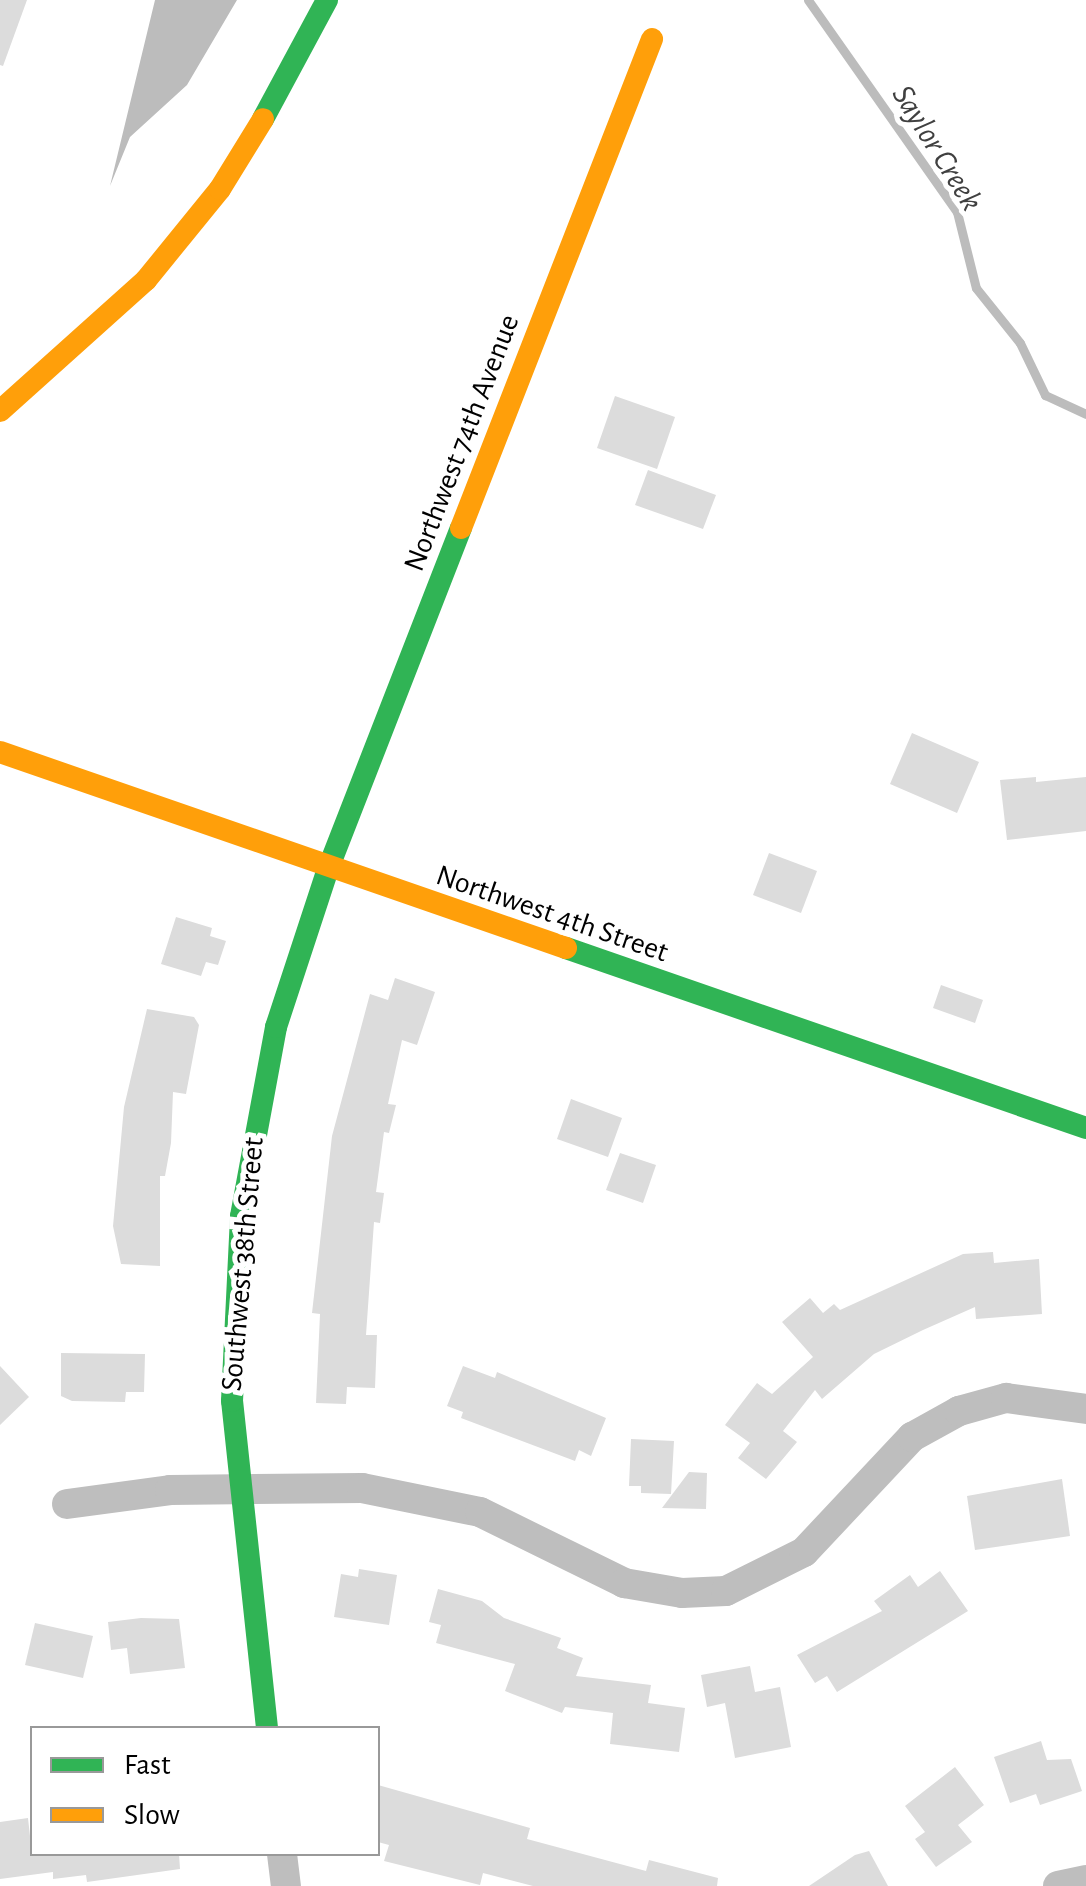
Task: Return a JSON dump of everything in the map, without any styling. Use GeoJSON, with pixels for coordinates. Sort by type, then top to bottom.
{"type":"FeatureCollection","features":[{"type":"Feature","properties":{"kind":"street"},"geometry":{"type":"LineString","coordinates":[[0,411],[63,361],[146,280],[220,190],[279,93],[327,0]]}},
{"type":"Feature","properties":{"kind":"street","name":"Northwest 74th Avenue"},"geometry":{"type":"LineString","coordinates":[[328,869],[652,39]]}},
{"type":"Feature","properties":{"kind":"street","name":"Northwest 4th Street"},"geometry":{"type":"LineString","coordinates":[[0,752],[328,869],[1086,1128]]}},
{"type":"Feature","properties":{"kind":"street","name":"Southwest 38th Street"},"geometry":{"type":"LineString","coordinates":[[267,1726],[238,1488],[232,1401],[247,1177],[276,1027],[328,869]]}},
{"type":"Feature","properties":{"kind":"street"},"geometry":{"type":"LineString","coordinates":[[67,1504],[301,1484],[417,1497],[528,1530],[624,1582],[682,1593],[726,1591],[804,1552],[912,1437],[960,1411],[1006,1398],[1086,1409]]}},
{"type":"Feature","properties":{"kind":"street"},"geometry":{"type":"LineString","coordinates":[[282,1856],[286,1886]]}},
{"type":"Feature","properties":{"kind":"street"},"geometry":{"type":"LineString","coordinates":[[1058,1886],[1086,1880]]}},
{"type":"Feature","properties":{"kind":"shaded area"},"geometry":{"type":"Polygon","coordinates":[[[155,0],[237,0],[187,85],[130,137],[110,186],[155,0]]]}},
{"type":"Feature","properties":{"kind":"building"},"geometry":{"type":"Polygon","coordinates":[[[0,0],[27,0],[3,66],[0,65],[0,0]]]}},
{"type":"Feature","properties":{"kind":"building"},"geometry":{"type":"Polygon","coordinates":[[[615,396],[675,417],[657,469],[597,448],[615,396]]]}},
{"type":"Feature","properties":{"kind":"building"},"geometry":{"type":"Polygon","coordinates":[[[648,470],[716,495],[703,529],[635,505],[648,470]]]}},
{"type":"Feature","properties":{"kind":"building"},"geometry":{"type":"Polygon","coordinates":[[[912,733],[979,762],[957,813],[890,784],[912,733]]]}},
{"type":"Feature","properties":{"kind":"building"},"geometry":{"type":"Polygon","coordinates":[[[1036,777],[1036,782],[1086,777],[1086,831],[1007,840],[1000,780],[1036,777]]]}},
{"type":"Feature","properties":{"kind":"building"},"geometry":{"type":"Polygon","coordinates":[[[769,853],[817,871],[801,913],[753,895],[769,853]]]}},
{"type":"Feature","properties":{"kind":"building"},"geometry":{"type":"Polygon","coordinates":[[[176,917],[212,928],[210,936],[226,941],[218,965],[206,962],[201,976],[161,964],[176,917]]]}},
{"type":"Feature","properties":{"kind":"building"},"geometry":{"type":"Polygon","coordinates":[[[395,978],[435,992],[417,1045],[402,1040],[388,1104],[396,1105],[389,1133],[384,1132],[376,1192],[384,1193],[380,1223],[374,1222],[366,1335],[377,1335],[375,1388],[347,1387],[346,1404],[316,1403],[320,1314],[312,1313],[332,1136],[370,994],[388,1000],[395,978]]]}},
{"type":"Feature","properties":{"kind":"building"},"geometry":{"type":"Polygon","coordinates":[[[941,985],[983,1000],[975,1023],[933,1008],[941,985]]]}},
{"type":"Feature","properties":{"kind":"building"},"geometry":{"type":"Polygon","coordinates":[[[147,1009],[194,1017],[199,1025],[186,1094],[173,1092],[171,1143],[165,1176],[160,1176],[160,1266],[121,1264],[113,1226],[124,1107],[147,1009]]]}},
{"type":"Feature","properties":{"kind":"building"},"geometry":{"type":"Polygon","coordinates":[[[571,1099],[622,1118],[608,1157],[557,1139],[571,1099]]]}},
{"type":"Feature","properties":{"kind":"building"},"geometry":{"type":"Polygon","coordinates":[[[620,1153],[656,1165],[643,1203],[606,1190],[620,1153]]]}},
{"type":"Feature","properties":{"kind":"building"},"geometry":{"type":"Polygon","coordinates":[[[993,1252],[994,1263],[1039,1259],[1042,1314],[976,1319],[975,1307],[923,1330],[874,1354],[822,1399],[815,1390],[783,1431],[797,1442],[766,1479],[738,1458],[750,1443],[725,1425],[757,1383],[772,1394],[813,1357],[782,1322],[810,1298],[823,1313],[834,1304],[840,1310],[963,1254],[993,1252]]]}},
{"type":"Feature","properties":{"kind":"building"},"geometry":{"type":"Polygon","coordinates":[[[61,1353],[145,1354],[144,1392],[126,1392],[125,1402],[72,1401],[61,1396],[61,1353]]]}},
{"type":"Feature","properties":{"kind":"building"},"geometry":{"type":"Polygon","coordinates":[[[0,1366],[29,1397],[0,1425],[0,1366]]]}},
{"type":"Feature","properties":{"kind":"building"},"geometry":{"type":"Polygon","coordinates":[[[463,1366],[495,1378],[497,1372],[606,1418],[591,1456],[579,1450],[575,1461],[461,1418],[463,1412],[447,1406],[463,1366]]]}},
{"type":"Feature","properties":{"kind":"building"},"geometry":{"type":"Polygon","coordinates":[[[631,1439],[674,1441],[671,1494],[641,1493],[641,1486],[629,1486],[631,1439]]]}},
{"type":"Feature","properties":{"kind":"building"},"geometry":{"type":"Polygon","coordinates":[[[689,1472],[707,1473],[706,1509],[662,1508],[689,1472]]]}},
{"type":"Feature","properties":{"kind":"building"},"geometry":{"type":"Polygon","coordinates":[[[1062,1479],[1070,1536],[975,1550],[967,1496],[1062,1479]]]}},
{"type":"Feature","properties":{"kind":"building"},"geometry":{"type":"Polygon","coordinates":[[[359,1569],[397,1575],[389,1625],[334,1617],[341,1574],[358,1577],[359,1569]]]}},
{"type":"Feature","properties":{"kind":"building"},"geometry":{"type":"Polygon","coordinates":[[[940,1571],[968,1611],[837,1692],[827,1676],[815,1683],[797,1655],[882,1611],[874,1601],[910,1575],[918,1587],[940,1571]]]}},
{"type":"Feature","properties":{"kind":"building"},"geometry":{"type":"Polygon","coordinates":[[[438,1589],[482,1601],[504,1618],[561,1638],[557,1648],[583,1658],[576,1676],[651,1685],[648,1703],[685,1708],[679,1752],[610,1744],[613,1713],[565,1707],[562,1713],[505,1691],[515,1664],[436,1643],[441,1625],[429,1622],[438,1589]]]}},
{"type":"Feature","properties":{"kind":"building"},"geometry":{"type":"Polygon","coordinates":[[[179,1619],[185,1668],[130,1674],[127,1648],[111,1650],[108,1622],[179,1619]]]}},
{"type":"Feature","properties":{"kind":"building"},"geometry":{"type":"Polygon","coordinates":[[[35,1623],[93,1636],[83,1678],[25,1665],[35,1623]]]}},
{"type":"Feature","properties":{"kind":"building"},"geometry":{"type":"Polygon","coordinates":[[[750,1666],[755,1692],[780,1687],[791,1747],[735,1758],[725,1703],[707,1707],[701,1675],[750,1666]]]}},
{"type":"Feature","properties":{"kind":"building"},"geometry":{"type":"Polygon","coordinates":[[[1041,1741],[1047,1760],[1071,1759],[1082,1791],[1040,1805],[1036,1794],[1010,1803],[994,1757],[1041,1741]]]}},
{"type":"Feature","properties":{"kind":"building"},"geometry":{"type":"Polygon","coordinates":[[[955,1767],[984,1805],[958,1825],[972,1842],[936,1867],[915,1839],[925,1832],[905,1806],[955,1767]]]}},
{"type":"Feature","properties":{"kind":"building"},"geometry":{"type":"Polygon","coordinates":[[[380,1786],[530,1828],[527,1839],[646,1871],[649,1860],[718,1878],[717,1886],[533,1886],[483,1873],[480,1885],[384,1861],[389,1845],[380,1843],[380,1786]]]}},
{"type":"Feature","properties":{"kind":"building"},"geometry":{"type":"Polygon","coordinates":[[[28,1818],[30,1856],[179,1856],[180,1869],[87,1882],[86,1875],[53,1879],[53,1872],[0,1879],[0,1822],[28,1818]]]}},
{"type":"Feature","properties":{"kind":"building"},"geometry":{"type":"Polygon","coordinates":[[[869,1851],[888,1886],[809,1886],[855,1855],[869,1851]]]}},
{"type":"Feature","properties":{"kind":"waterway","name":"Saylor Creek"},"geometry":{"type":"LineString","coordinates":[[808,0],[957,212],[976,288],[1020,343],[1045,395],[1086,414]]}},
{"type":"Feature","properties":{"kind":"traffic: fast"},"geometry":{"type":"LineString","coordinates":[[263,119],[327,0]]}},
{"type":"Feature","properties":{"kind":"traffic: fast"},"geometry":{"type":"LineString","coordinates":[[267,1726],[232,1401],[241,1216],[276,1027],[328,869],[461,528]]}},
{"type":"Feature","properties":{"kind":"traffic: fast"},"geometry":{"type":"LineString","coordinates":[[566,948],[1086,1128]]}},
{"type":"Feature","properties":{"kind":"traffic: slow"},"geometry":{"type":"LineString","coordinates":[[461,528],[652,39]]}},
{"type":"Feature","properties":{"kind":"traffic: slow"},"geometry":{"type":"LineString","coordinates":[[0,411],[146,280],[220,189],[263,119]]}},
{"type":"Feature","properties":{"kind":"traffic: slow"},"geometry":{"type":"LineString","coordinates":[[0,752],[566,948]]}}]}
